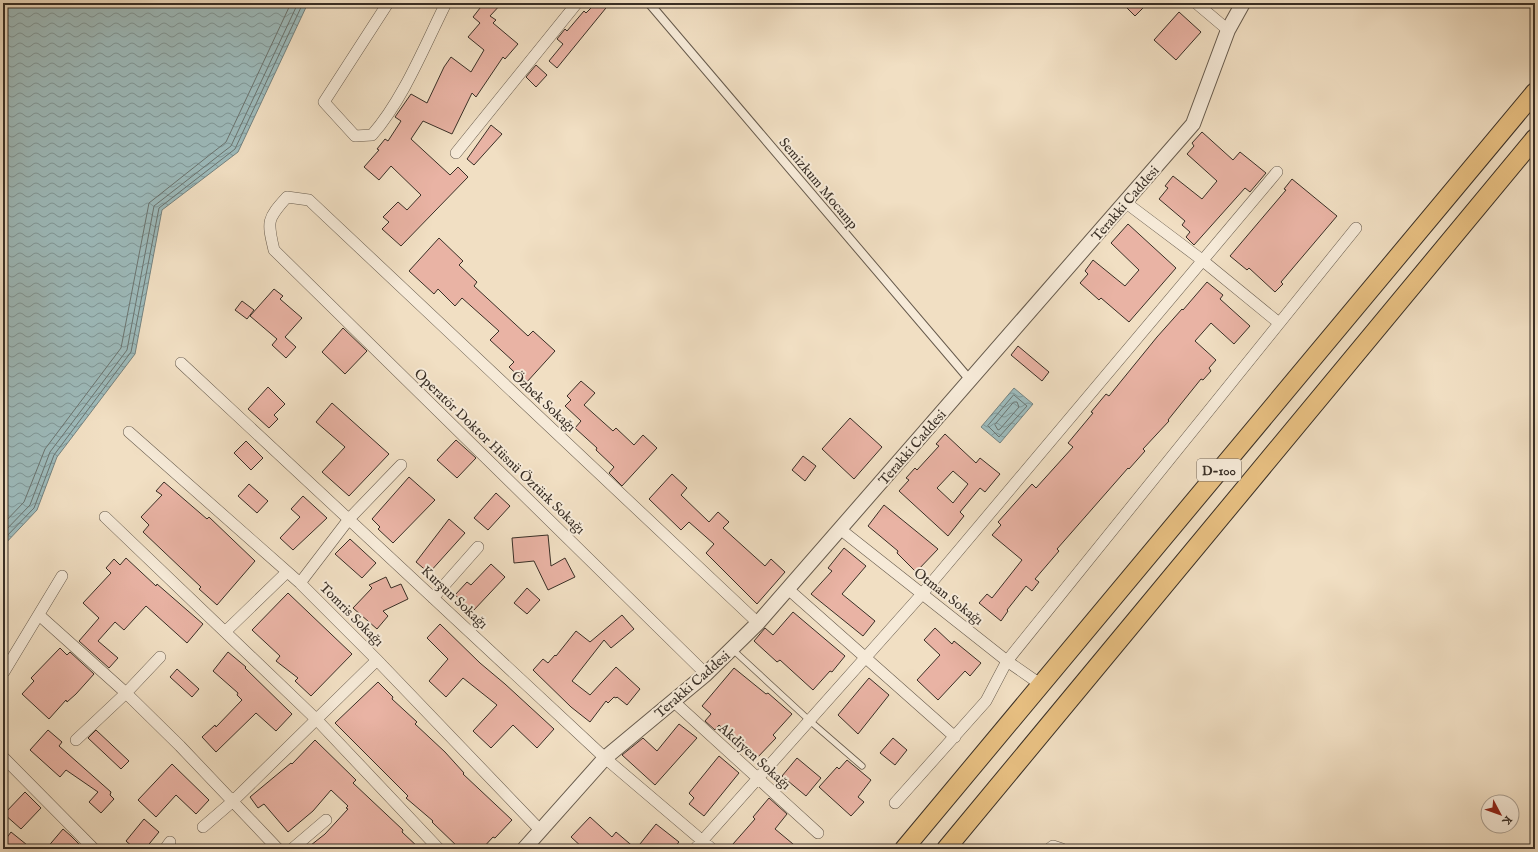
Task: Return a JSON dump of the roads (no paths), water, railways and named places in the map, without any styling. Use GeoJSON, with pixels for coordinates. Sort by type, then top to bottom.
{"type":"FeatureCollection","features":[{"type":"Feature","properties":{"kind":"highway","name":"D-100"},"geometry":{"type":"LineString","coordinates":[[904,849],[1535,92]]}},
{"type":"Feature","properties":{"kind":"highway","name":"D-100"},"geometry":{"type":"LineString","coordinates":[[946,849],[1535,138]]}},
{"type":"Feature","properties":{"kind":"street"},"geometry":{"type":"LineString","coordinates":[[388,3],[324,102],[355,136],[372,135],[383,123],[446,3]]}},
{"type":"Feature","properties":{"kind":"street"},"geometry":{"type":"LineString","coordinates":[[456,153],[576,3]]}},
{"type":"Feature","properties":{"kind":"street","name":"Semizkum Mocamp"},"geometry":{"type":"LineString","coordinates":[[649,3],[970,380]]}},
{"type":"Feature","properties":{"kind":"street"},"geometry":{"type":"LineString","coordinates":[[1196,3],[1228,30]]}},
{"type":"Feature","properties":{"kind":"street","name":"Terakki Caddesi"},"geometry":{"type":"LineString","coordinates":[[524,849],[605,758],[706,674],[758,623],[1193,124],[1228,30],[1243,3]]}},
{"type":"Feature","properties":{"kind":"street"},"geometry":{"type":"LineString","coordinates":[[695,849],[922,594],[1277,172]]}},
{"type":"Feature","properties":{"kind":"street","name":"Operatör Doktor Hüsnü Öztürk Sokağı"},"geometry":{"type":"LineString","coordinates":[[309,200],[287,197],[272,214],[268,227],[274,250],[706,674]]}},
{"type":"Feature","properties":{"kind":"street","name":"Özbek Sokağı"},"geometry":{"type":"LineString","coordinates":[[309,200],[758,623]]}},
{"type":"Feature","properties":{"kind":"street"},"geometry":{"type":"LineString","coordinates":[[1125,202],[1202,260],[1279,323]]}},
{"type":"Feature","properties":{"kind":"street"},"geometry":{"type":"LineString","coordinates":[[895,803],[986,701],[1007,662],[1356,228]]}},
{"type":"Feature","properties":{"kind":"street","name":"Kurşun Sokağı"},"geometry":{"type":"LineString","coordinates":[[181,363],[605,758],[712,849]]}},
{"type":"Feature","properties":{"kind":"street","name":"Tomris Sokağı"},"geometry":{"type":"LineString","coordinates":[[129,432],[300,583],[377,660],[541,831]]}},
{"type":"Feature","properties":{"kind":"street"},"geometry":{"type":"LineString","coordinates":[[300,583],[349,519],[401,465]]}},
{"type":"Feature","properties":{"kind":"street"},"geometry":{"type":"LineString","coordinates":[[105,517],[317,720],[439,849]]}},
{"type":"Feature","properties":{"kind":"street","name":"Otman Sokağı"},"geometry":{"type":"LineString","coordinates":[[840,529],[1007,662],[1040,684]]}},
{"type":"Feature","properties":{"kind":"street"},"geometry":{"type":"LineString","coordinates":[[433,598],[478,547]]}},
{"type":"Feature","properties":{"kind":"street"},"geometry":{"type":"LineString","coordinates":[[225,632],[287,572]]}},
{"type":"Feature","properties":{"kind":"street"},"geometry":{"type":"LineString","coordinates":[[4,672],[40,615],[62,576]]}},
{"type":"Feature","properties":{"kind":"street"},"geometry":{"type":"LineString","coordinates":[[788,589],[955,736]]}},
{"type":"Feature","properties":{"kind":"street"},"geometry":{"type":"LineString","coordinates":[[40,615],[126,693],[180,746],[278,849]]}},
{"type":"Feature","properties":{"kind":"street"},"geometry":{"type":"LineString","coordinates":[[76,740],[126,693],[160,657]]}},
{"type":"Feature","properties":{"kind":"street"},"geometry":{"type":"LineString","coordinates":[[203,827],[232,802],[377,660]]}},
{"type":"Feature","properties":{"kind":"street","name":"Akdiyen Sokağı"},"geometry":{"type":"LineString","coordinates":[[673,702],[818,833]]}},
{"type":"Feature","properties":{"kind":"street"},"geometry":{"type":"LineString","coordinates":[[3,756],[94,849]]}},
{"type":"Feature","properties":{"kind":"street"},"geometry":{"type":"LineString","coordinates":[[292,849],[326,820]]}},
{"type":"Feature","properties":{"kind":"street"},"geometry":{"type":"LineString","coordinates":[[1049,849],[1053,846],[1062,849]]}},
{"type":"Feature","properties":{"kind":"lane"},"geometry":{"type":"LineString","coordinates":[[732,649],[810,721],[862,766]]}},
{"type":"Feature","properties":{"kind":"water"},"geometry":{"type":"Polygon","coordinates":[[[3,3],[308,3],[238,152],[162,210],[135,354],[57,457],[37,510],[3,546],[3,3]]]}},
{"type":"Feature","properties":{"kind":"water"},"geometry":{"type":"Polygon","coordinates":[[[1014,388],[1033,404],[1000,443],[981,427],[1014,388]]]}}]}
